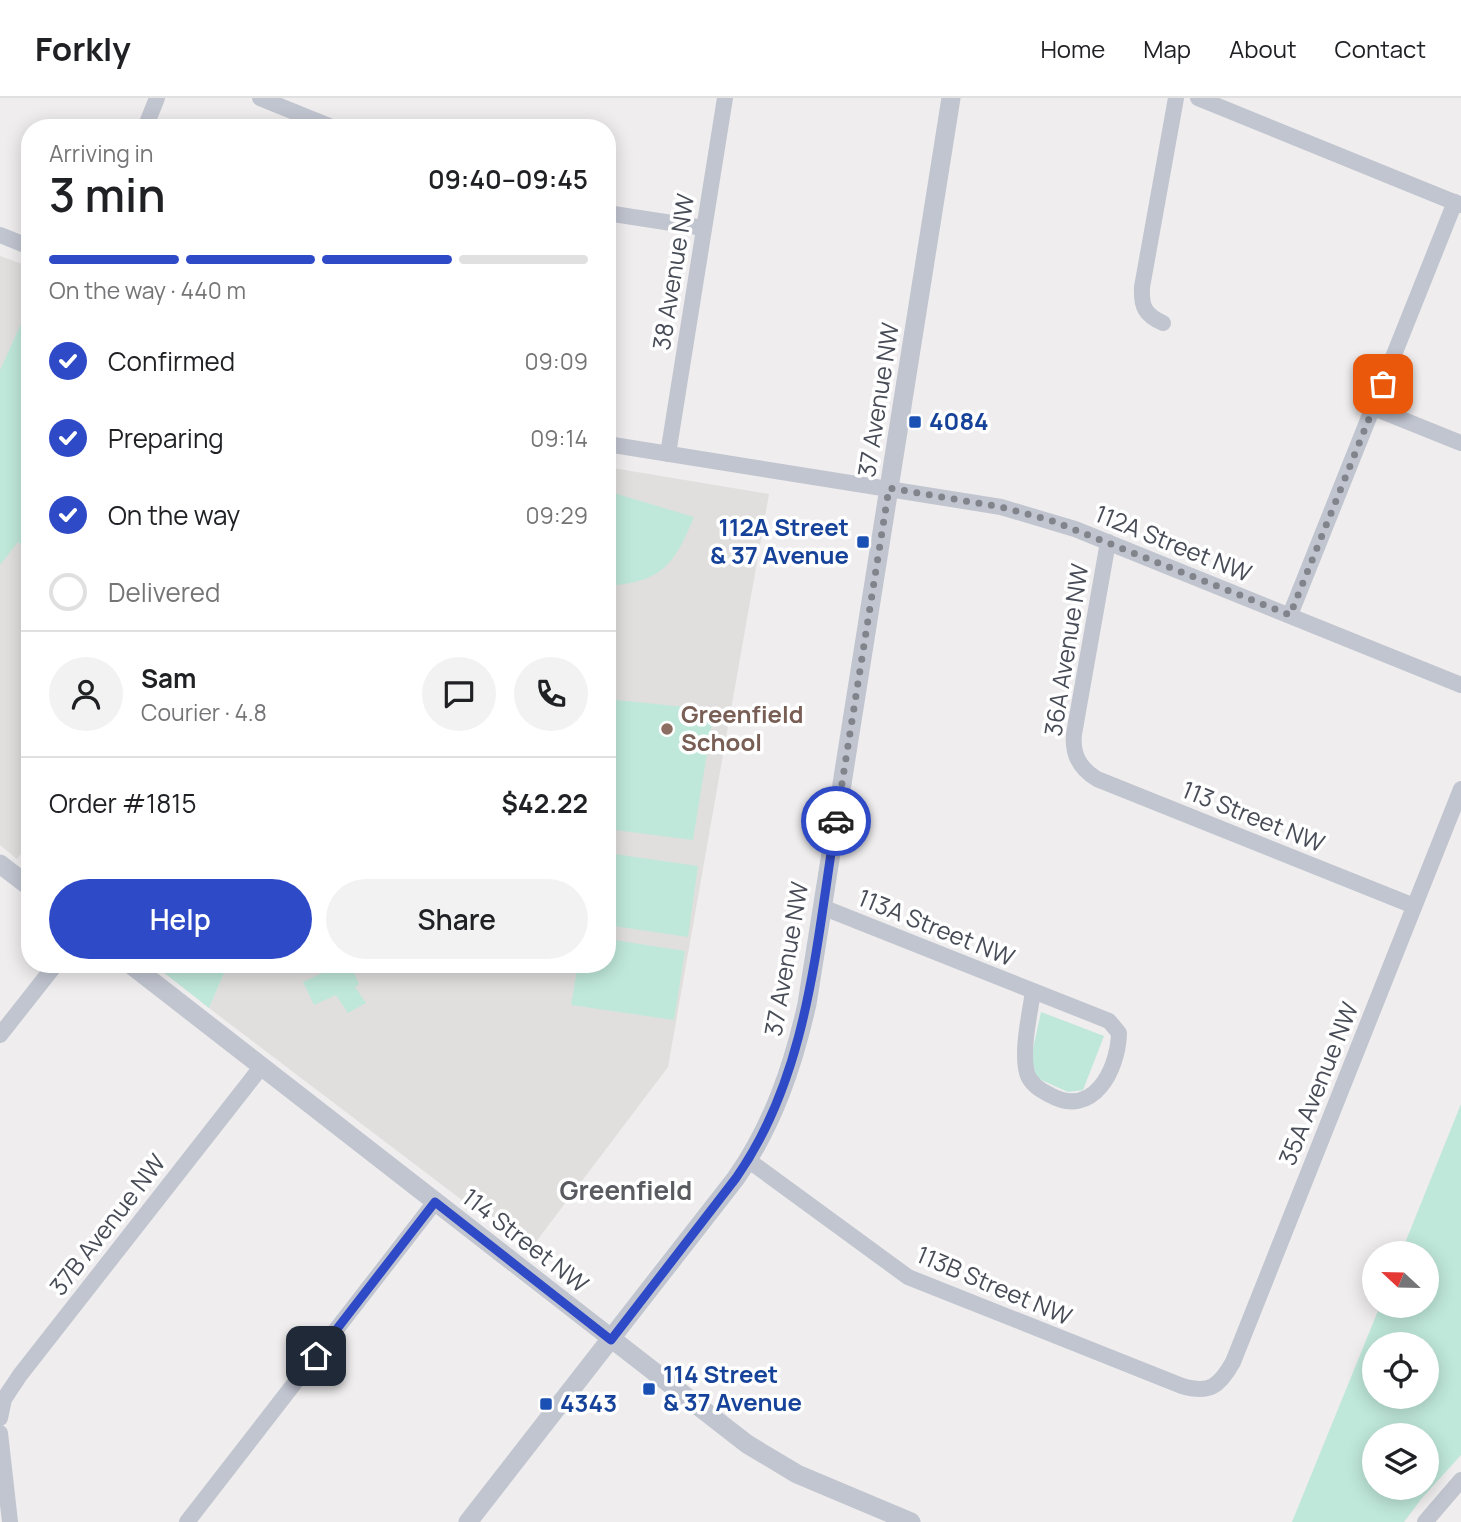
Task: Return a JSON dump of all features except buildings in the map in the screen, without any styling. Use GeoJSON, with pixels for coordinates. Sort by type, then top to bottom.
{"type":"FeatureCollection","features":[{"type":"Feature","properties":{"kind":"street"},"geometry":{"type":"LineString","coordinates":[[149,119],[157,98]]}},
{"type":"Feature","properties":{"kind":"street"},"geometry":{"type":"LineString","coordinates":[[260,98],[312,119]]}},
{"type":"Feature","properties":{"kind":"street","name":"38 Avenue NW"},"geometry":{"type":"LineString","coordinates":[[668,454],[725,98]]}},
{"type":"Feature","properties":{"kind":"street","name":"37 Avenue NW"},"geometry":{"type":"LineString","coordinates":[[475,1520],[748,1160],[773,1113],[788,1077],[807,1004],[951,98]]}},
{"type":"Feature","properties":{"kind":"street"},"geometry":{"type":"LineString","coordinates":[[1163,323],[1150,317],[1145,311],[1142,299],[1176,98]]}},
{"type":"Feature","properties":{"kind":"street"},"geometry":{"type":"LineString","coordinates":[[1198,98],[1458,203],[1290,615]]}},
{"type":"Feature","properties":{"kind":"street"},"geometry":{"type":"LineString","coordinates":[[616,214],[704,228]]}},
{"type":"Feature","properties":{"kind":"street"},"geometry":{"type":"LineString","coordinates":[[0,235],[21,243]]}},
{"type":"Feature","properties":{"kind":"street"},"geometry":{"type":"LineString","coordinates":[[1374,408],[1461,443]]}},
{"type":"Feature","properties":{"kind":"street","name":"112A Street NW"},"geometry":{"type":"LineString","coordinates":[[616,445],[889,488],[1030,514],[1108,542],[1461,685]]}},
{"type":"Feature","properties":{"kind":"street","name":"36A Avenue NW"},"geometry":{"type":"LineString","coordinates":[[1079,764],[1074,749],[1074,734],[1108,542]]}},
{"type":"Feature","properties":{"kind":"street","name":"113 Street NW"},"geometry":{"type":"LineString","coordinates":[[1079,764],[1097,779],[1414,906]]}},
{"type":"Feature","properties":{"kind":"street","name":"35A Avenue NW"},"geometry":{"type":"LineString","coordinates":[[1209,1389],[1219,1383],[1233,1362],[1461,789]]}},
{"type":"Feature","properties":{"kind":"street"},"geometry":{"type":"LineString","coordinates":[[0,864],[21,880]]}},
{"type":"Feature","properties":{"kind":"street","name":"113A Street NW"},"geometry":{"type":"LineString","coordinates":[[822,907],[1109,1021],[1119,1033],[1119,1046],[1100,1086],[1081,1101],[1069,1103],[1053,1097],[1035,1087],[1027,1073],[1027,1032],[1033,991]]}},
{"type":"Feature","properties":{"kind":"street"},"geometry":{"type":"LineString","coordinates":[[0,1035],[49,973]]}},
{"type":"Feature","properties":{"kind":"street","name":"114 Street NW"},"geometry":{"type":"LineString","coordinates":[[142,973],[611,1340],[766,1457],[817,1483],[911,1522]]}},
{"type":"Feature","properties":{"kind":"street","name":"37B Avenue NW"},"geometry":{"type":"LineString","coordinates":[[0,1418],[4,1399],[20,1375],[262,1066]]}},
{"type":"Feature","properties":{"kind":"street","name":"113B Street NW"},"geometry":{"type":"LineString","coordinates":[[748,1160],[908,1277],[1181,1386],[1193,1390],[1209,1389]]}},
{"type":"Feature","properties":{"kind":"street"},"geometry":{"type":"LineString","coordinates":[[187,1522],[435,1202]]}},
{"type":"Feature","properties":{"kind":"street"},"geometry":{"type":"LineString","coordinates":[[0,1433],[10,1522]]}},
{"type":"Feature","properties":{"kind":"street"},"geometry":{"type":"LineString","coordinates":[[1425,1522],[1458,1489]]}},
{"type":"Feature","properties":{"kind":"shaded area"},"geometry":{"type":"Polygon","coordinates":[[[0,256],[21,264],[21,324],[0,371],[0,256]]]}},
{"type":"Feature","properties":{"kind":"shaded area","name":"Greenfield School"},"geometry":{"type":"Polygon","coordinates":[[[616,468],[769,494],[668,1067],[529,1251],[209,1008],[224,973],[616,973],[616,468]]]}},
{"type":"Feature","properties":{"kind":"shaded area"},"geometry":{"type":"Polygon","coordinates":[[[0,528],[21,545],[21,854],[17,859],[0,845],[0,528]]]}},
{"type":"Feature","properties":{"kind":"green space"},"geometry":{"type":"Polygon","coordinates":[[[21,324],[21,544],[18,542],[0,565],[0,370],[21,324]]]}},
{"type":"Feature","properties":{"kind":"green space"},"geometry":{"type":"Polygon","coordinates":[[[616,494],[694,517],[680,547],[664,568],[653,575],[616,585],[616,494]]]}},
{"type":"Feature","properties":{"kind":"green space"},"geometry":{"type":"Polygon","coordinates":[[[616,700],[714,710],[693,840],[616,830],[616,700]]]}},
{"type":"Feature","properties":{"kind":"green space"},"geometry":{"type":"Polygon","coordinates":[[[616,854],[698,866],[688,937],[616,926],[616,854]]]}},
{"type":"Feature","properties":{"kind":"green space"},"geometry":{"type":"Polygon","coordinates":[[[616,940],[685,951],[674,1020],[571,1005],[576,973],[616,973],[616,940]]]}},
{"type":"Feature","properties":{"kind":"green space"},"geometry":{"type":"Polygon","coordinates":[[[164,973],[224,973],[209,1008],[164,973]]]}},
{"type":"Feature","properties":{"kind":"green space"},"geometry":{"type":"Polygon","coordinates":[[[322,973],[354,973],[359,984],[355,987],[366,1003],[348,1013],[336,995],[314,1005],[303,982],[322,973]]]}},
{"type":"Feature","properties":{"kind":"green space"},"geometry":{"type":"Polygon","coordinates":[[[1041,1012],[1104,1036],[1083,1090],[1068,1092],[1037,1078],[1031,1058],[1041,1012]]]}},
{"type":"Feature","properties":{"kind":"green space"},"geometry":{"type":"Polygon","coordinates":[[[1461,1104],[1461,1455],[1439,1479],[1439,1423],[1362,1423],[1362,1500],[1420,1500],[1404,1522],[1292,1522],[1362,1350],[1362,1409],[1439,1409],[1439,1332],[1369,1332],[1375,1318],[1439,1318],[1439,1241],[1406,1241],[1461,1104]]]}},
{"type":"Feature","properties":{"kind":"way so far"},"geometry":{"type":"LineString","coordinates":[[836,821],[889,488],[1001,507],[1050,520],[1290,615],[1383,384]]}},
{"type":"Feature","properties":{"kind":"place","name":"4084"},"geometry":{"type":"Point","coordinates":[915,422]}},
{"type":"Feature","properties":{"kind":"place","name":"112A Street & 37 Avenue"},"geometry":{"type":"Point","coordinates":[863,542]}},
{"type":"Feature","properties":{"kind":"place","name":"Greenfield School"},"geometry":{"type":"Point","coordinates":[667,729]}},
{"type":"Feature","properties":{"kind":"place","name":"114 Street & 37 Avenue"},"geometry":{"type":"Point","coordinates":[649,1389]}},
{"type":"Feature","properties":{"kind":"place","name":"4343"},"geometry":{"type":"Point","coordinates":[546,1404]}},
{"type":"Feature","properties":{"kind":"district","name":"Greenfield"},"geometry":{"type":"Point","coordinates":[626,1191]}},
{"type":"Feature","properties":{"kind":"route"},"geometry":{"type":"LineString","coordinates":[[316,1356],[435,1202],[611,1340],[736,1178],[773,1113],[788,1077],[807,1004],[836,821]]}}]}
